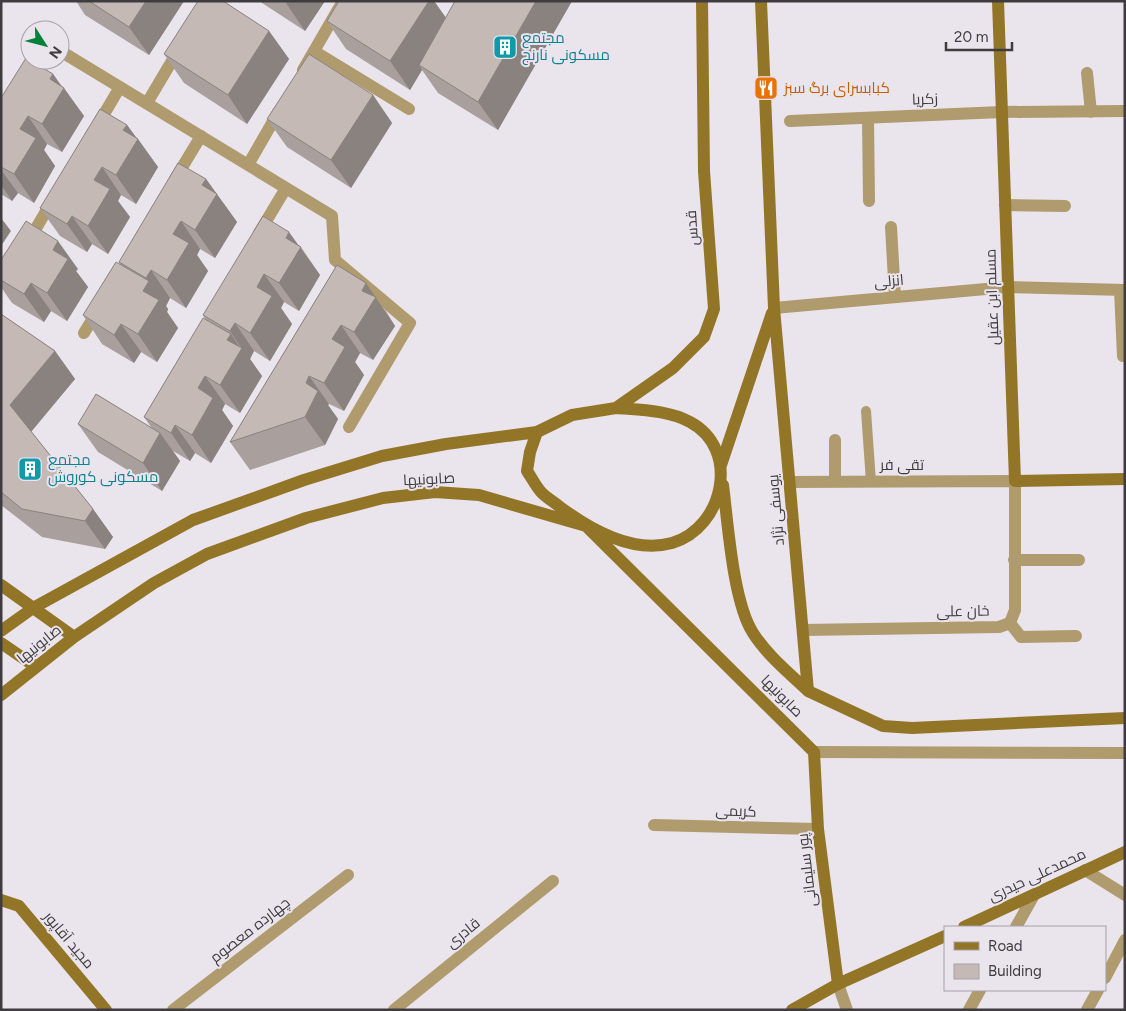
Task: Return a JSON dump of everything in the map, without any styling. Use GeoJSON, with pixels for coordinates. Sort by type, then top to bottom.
{"type":"FeatureCollection","features":[{"type":"Feature","properties":{"kind":"street"},"geometry":{"type":"LineString","coordinates":[[295,84],[343,1]]}},
{"type":"Feature","properties":{"kind":"street","name":"قدس"},"geometry":{"type":"LineString","coordinates":[[616,408],[679,362],[704,337],[714,309],[704,171],[702,1]]}},
{"type":"Feature","properties":{"kind":"street","name":"یوسفی نژاد"},"geometry":{"type":"LineString","coordinates":[[761,1],[774,308],[808,691]]}},
{"type":"Feature","properties":{"kind":"street","name":"مسلم ابن عقیل"},"geometry":{"type":"LineString","coordinates":[[998,1],[1014,481]]}},
{"type":"Feature","properties":{"kind":"street"},"geometry":{"type":"LineString","coordinates":[[147,103],[187,35]]}},
{"type":"Feature","properties":{"kind":"street"},"geometry":{"type":"LineString","coordinates":[[314,51],[409,109]]}},
{"type":"Feature","properties":{"kind":"street"},"geometry":{"type":"LineString","coordinates":[[70,57],[332,216],[335,260],[410,323],[350,427]]}},
{"type":"Feature","properties":{"kind":"street"},"geometry":{"type":"LineString","coordinates":[[1087,73],[1091,112]]}},
{"type":"Feature","properties":{"kind":"street"},"geometry":{"type":"LineString","coordinates":[[90,138],[120,87]]}},
{"type":"Feature","properties":{"kind":"street"},"geometry":{"type":"LineString","coordinates":[[248,165],[286,100]]}},
{"type":"Feature","properties":{"kind":"street","name":"زکریا"},"geometry":{"type":"LineString","coordinates":[[790,121],[1002,112],[1125,111]]}},
{"type":"Feature","properties":{"kind":"street"},"geometry":{"type":"LineString","coordinates":[[868,118],[869,201]]}},
{"type":"Feature","properties":{"kind":"street"},"geometry":{"type":"LineString","coordinates":[[170,188],[201,136]]}},
{"type":"Feature","properties":{"kind":"street"},"geometry":{"type":"LineString","coordinates":[[251,247],[286,188]]}},
{"type":"Feature","properties":{"kind":"street"},"geometry":{"type":"LineString","coordinates":[[19,257],[59,189]]}},
{"type":"Feature","properties":{"kind":"street"},"geometry":{"type":"LineString","coordinates":[[1005,205],[1066,206]]}},
{"type":"Feature","properties":{"kind":"street"},"geometry":{"type":"LineString","coordinates":[[891,228],[895,297]]}},
{"type":"Feature","properties":{"kind":"street","name":"انزلی"},"geometry":{"type":"LineString","coordinates":[[774,308],[1008,287],[1123,290]]}},
{"type":"Feature","properties":{"kind":"street"},"geometry":{"type":"LineString","coordinates":[[1123,290],[1123,356]]}},
{"type":"Feature","properties":{"kind":"street"},"geometry":{"type":"LineString","coordinates":[[84,333],[104,299]]}},
{"type":"Feature","properties":{"kind":"street"},"geometry":{"type":"LineString","coordinates":[[721,465],[774,308]]}},
{"type":"Feature","properties":{"kind":"street"},"geometry":{"type":"LineString","coordinates":[[722,480],[716,502],[706,521],[689,534],[671,543],[643,545],[616,538],[586,526],[542,493],[527,471],[530,452],[537,432],[572,415],[616,408],[665,413],[691,422],[715,444],[721,465],[740,609],[753,634],[770,654],[808,691],[883,726],[912,728],[1125,718]]}},
{"type":"Feature","properties":{"kind":"street","name":"صابونیها"},"geometry":{"type":"LineString","coordinates":[[1,631],[33,608],[193,520],[304,480],[382,456],[446,444],[537,432]]}},
{"type":"Feature","properties":{"kind":"street"},"geometry":{"type":"LineString","coordinates":[[835,440],[835,482]]}},
{"type":"Feature","properties":{"kind":"street"},"geometry":{"type":"LineString","coordinates":[[1014,481],[1125,479]]}},
{"type":"Feature","properties":{"kind":"street","name":"تقی فر"},"geometry":{"type":"LineString","coordinates":[[790,482],[1014,481]]}},
{"type":"Feature","properties":{"kind":"street","name":"خان علی"},"geometry":{"type":"LineString","coordinates":[[803,630],[999,627],[1010,623],[1015,610],[1014,481]]}},
{"type":"Feature","properties":{"kind":"street","name":"صابونیها"},"geometry":{"type":"LineString","coordinates":[[1,695],[74,636],[154,583],[207,554],[306,518],[383,498],[435,492],[479,495],[586,526],[814,752]]}},
{"type":"Feature","properties":{"kind":"street"},"geometry":{"type":"LineString","coordinates":[[1014,560],[1078,560]]}},
{"type":"Feature","properties":{"kind":"street"},"geometry":{"type":"LineString","coordinates":[[1,585],[74,636]]}},
{"type":"Feature","properties":{"kind":"street"},"geometry":{"type":"LineString","coordinates":[[1010,623],[1021,637],[1076,636]]}},
{"type":"Feature","properties":{"kind":"street"},"geometry":{"type":"LineString","coordinates":[[1,643],[36,667]]}},
{"type":"Feature","properties":{"kind":"street"},"geometry":{"type":"LineString","coordinates":[[814,752],[1125,753]]}},
{"type":"Feature","properties":{"kind":"street","name":"پور سلیمانی"},"geometry":{"type":"LineString","coordinates":[[814,752],[818,829],[838,984]]}},
{"type":"Feature","properties":{"kind":"street","name":"کریمی"},"geometry":{"type":"LineString","coordinates":[[654,825],[818,829]]}},
{"type":"Feature","properties":{"kind":"street","name":"محمدعلی حیدری"},"geometry":{"type":"LineString","coordinates":[[966,926],[1125,852]]}},
{"type":"Feature","properties":{"kind":"street"},"geometry":{"type":"LineString","coordinates":[[1086,870],[1125,895]]}},
{"type":"Feature","properties":{"kind":"street","name":"چهارده معصوم"},"geometry":{"type":"LineString","coordinates":[[173,1010],[348,875]]}},
{"type":"Feature","properties":{"kind":"street","name":"قادری"},"geometry":{"type":"LineString","coordinates":[[394,1010],[553,881]]}},
{"type":"Feature","properties":{"kind":"street"},"geometry":{"type":"LineString","coordinates":[[1017,926],[1034,895]]}},
{"type":"Feature","properties":{"kind":"street","name":"مجید آقاپور"},"geometry":{"type":"LineString","coordinates":[[1,900],[19,906],[106,1010]]}},
{"type":"Feature","properties":{"kind":"street"},"geometry":{"type":"LineString","coordinates":[[792,1010],[838,984],[944,936]]}},
{"type":"Feature","properties":{"kind":"street"},"geometry":{"type":"LineString","coordinates":[[1106,976],[1125,940]]}},
{"type":"Feature","properties":{"kind":"street"},"geometry":{"type":"LineString","coordinates":[[838,984],[847,1010]]}},
{"type":"Feature","properties":{"kind":"street"},"geometry":{"type":"LineString","coordinates":[[969,1010],[979,991]]}},
{"type":"Feature","properties":{"kind":"street"},"geometry":{"type":"LineString","coordinates":[[1087,1010],[1097,991]]}},
{"type":"Feature","properties":{"kind":"lane"},"geometry":{"type":"LineString","coordinates":[[866,411],[870,482]]}},
{"type":"Feature","properties":{"kind":"building"},"geometry":{"type":"Polygon","coordinates":[[[89,1],[146,1],[129,27],[89,1]]]}},
{"type":"Feature","properties":{"kind":"building"},"geometry":{"type":"Polygon","coordinates":[[[198,1],[223,1],[269,31],[228,95],[164,54],[198,1]]]}},
{"type":"Feature","properties":{"kind":"building"},"geometry":{"type":"Polygon","coordinates":[[[339,1],[429,1],[390,61],[327,21],[339,1]]]}},
{"type":"Feature","properties":{"kind":"building"},"geometry":{"type":"Polygon","coordinates":[[[455,1],[536,1],[478,102],[419,65],[455,1]]]}},
{"type":"Feature","properties":{"kind":"building"},"geometry":{"type":"Polygon","coordinates":[[[309,54],[373,95],[331,160],[267,119],[309,54]]]}},
{"type":"Feature","properties":{"kind":"building"},"geometry":{"type":"Polygon","coordinates":[[[20,68],[20,70],[46,70],[53,74],[50,79],[64,88],[42,124],[28,116],[20,129],[36,138],[14,174],[1,167],[1,98],[20,68]]]}},
{"type":"Feature","properties":{"kind":"building"},"geometry":{"type":"Polygon","coordinates":[[[100,109],[127,125],[123,130],[138,139],[116,175],[102,167],[94,180],[110,189],[88,226],[72,216],[67,224],[40,208],[100,109]]]}},
{"type":"Feature","properties":{"kind":"building"},"geometry":{"type":"Polygon","coordinates":[[[178,163],[206,179],[202,185],[217,194],[195,230],[181,221],[173,234],[189,243],[167,280],[151,270],[146,278],[119,262],[178,163]]]}},
{"type":"Feature","properties":{"kind":"building"},"geometry":{"type":"Polygon","coordinates":[[[263,216],[289,232],[286,238],[301,247],[279,283],[264,274],[257,287],[272,296],[250,333],[235,323],[230,331],[203,315],[263,216]]]}},
{"type":"Feature","properties":{"kind":"building"},"geometry":{"type":"Polygon","coordinates":[[[26,221],[58,241],[53,250],[68,259],[47,293],[31,283],[24,294],[1,280],[1,260],[26,221]]]}},
{"type":"Feature","properties":{"kind":"building"},"geometry":{"type":"Polygon","coordinates":[[[116,262],[149,281],[143,291],[159,300],[138,334],[121,324],[114,335],[83,315],[116,262]]]}},
{"type":"Feature","properties":{"kind":"building"},"geometry":{"type":"Polygon","coordinates":[[[337,265],[366,283],[362,291],[376,297],[354,332],[341,325],[332,339],[345,347],[324,383],[309,376],[306,383],[318,391],[305,417],[230,442],[337,265]]]}},
{"type":"Feature","properties":{"kind":"building","name":"مجتمع مسکونی کوروش"},"geometry":{"type":"Polygon","coordinates":[[[1,314],[55,351],[10,405],[93,509],[85,521],[22,509],[1,492],[1,314]]]}},
{"type":"Feature","properties":{"kind":"building"},"geometry":{"type":"Polygon","coordinates":[[[203,318],[231,334],[227,340],[242,348],[220,385],[205,376],[198,388],[213,398],[192,435],[175,425],[171,433],[144,417],[203,318]]]}},
{"type":"Feature","properties":{"kind":"building"},"geometry":{"type":"Polygon","coordinates":[[[96,394],[160,433],[143,463],[78,424],[96,394]]]}},
{"type":"Feature","properties":{"kind":"place","name":"مجتمع مسکونی نارنج"},"geometry":{"type":"Point","coordinates":[505,47]}},
{"type":"Feature","properties":{"kind":"place","name":"کبابسرای برگ سبز"},"geometry":{"type":"Point","coordinates":[766,88]}},
{"type":"Feature","properties":{"kind":"place","name":"مجتمع مسکونی کوروش"},"geometry":{"type":"Point","coordinates":[30,469]}}]}
